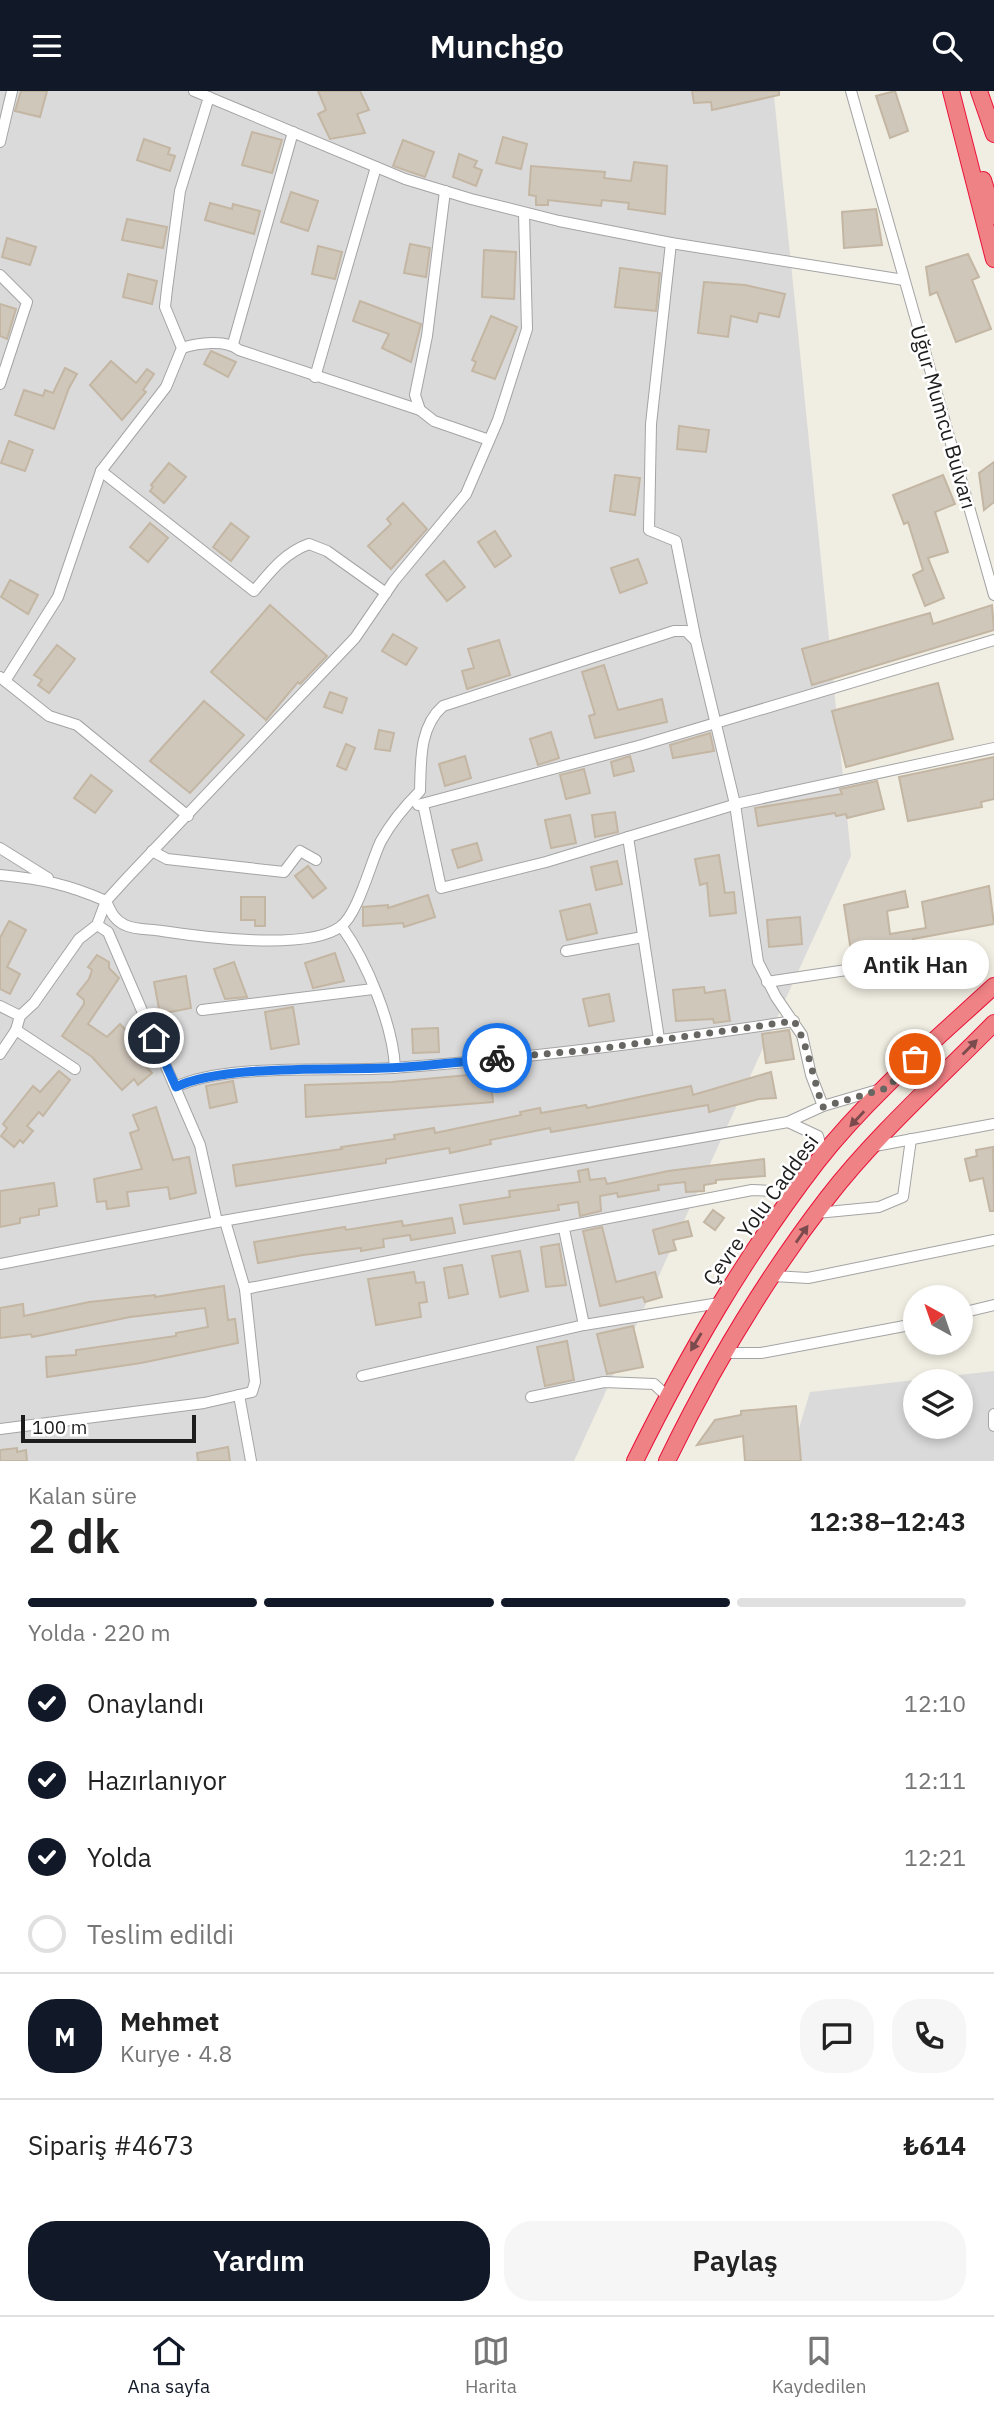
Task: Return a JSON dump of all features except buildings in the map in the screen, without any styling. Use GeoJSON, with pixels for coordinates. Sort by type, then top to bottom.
{"type":"FeatureCollection","features":[{"type":"Feature","properties":{"kind":"highway"},"geometry":{"type":"LineString","coordinates":[[953,91],[994,215]]}},
{"type":"Feature","properties":{"kind":"highway"},"geometry":{"type":"LineString","coordinates":[[953,91],[994,259]]}},
{"type":"Feature","properties":{"kind":"highway"},"geometry":{"type":"LineString","coordinates":[[979,91],[994,134]]}},
{"type":"Feature","properties":{"kind":"highway","name":"Çevre Yolu Caddesi"},"geometry":{"type":"LineString","coordinates":[[635,1461],[667,1396],[719,1303],[823,1156],[887,1088],[994,986]]}},
{"type":"Feature","properties":{"kind":"highway"},"geometry":{"type":"LineString","coordinates":[[667,1461],[697,1398],[724,1353],[817,1213],[875,1146],[994,1023]]}},
{"type":"Feature","properties":{"kind":"street"},"geometry":{"type":"LineString","coordinates":[[0,142],[12,91]]}},
{"type":"Feature","properties":{"kind":"street"},"geometry":{"type":"LineString","coordinates":[[194,91],[376,167],[445,191],[524,213],[671,243],[904,280]]}},
{"type":"Feature","properties":{"kind":"street","name":"Uğur Mumcu Bulvarı"},"geometry":{"type":"LineString","coordinates":[[851,91],[994,595]]}},
{"type":"Feature","properties":{"kind":"street"},"geometry":{"type":"LineString","coordinates":[[188,816],[77,725],[49,716],[2,679],[58,597],[101,471],[166,387],[182,348],[165,307],[180,191],[209,97]]}},
{"type":"Feature","properties":{"kind":"street"},"geometry":{"type":"LineString","coordinates":[[233,344],[293,132]]}},
{"type":"Feature","properties":{"kind":"street"},"geometry":{"type":"LineString","coordinates":[[315,377],[376,167]]}},
{"type":"Feature","properties":{"kind":"street"},"geometry":{"type":"LineString","coordinates":[[420,410],[415,395],[427,336],[445,191]]}},
{"type":"Feature","properties":{"kind":"street"},"geometry":{"type":"LineString","coordinates":[[0,1054],[16,1030],[20,1016],[34,1003],[79,939],[97,925],[106,901],[355,638],[386,593],[466,494],[489,440],[527,329],[524,213]]}},
{"type":"Feature","properties":{"kind":"street"},"geometry":{"type":"LineString","coordinates":[[671,243],[651,424],[649,530],[676,541],[696,641],[735,804],[758,962],[767,982],[802,1034],[811,1075],[823,1107]]}},
{"type":"Feature","properties":{"kind":"street"},"geometry":{"type":"LineString","coordinates":[[0,275],[27,302],[4,354],[0,384]]}},
{"type":"Feature","properties":{"kind":"street"},"geometry":{"type":"LineString","coordinates":[[182,348],[195,344],[233,344],[239,350],[315,377],[420,410],[433,421],[489,440]]}},
{"type":"Feature","properties":{"kind":"street"},"geometry":{"type":"LineString","coordinates":[[101,471],[254,591],[287,555],[309,544],[327,551],[386,593]]}},
{"type":"Feature","properties":{"kind":"street"},"geometry":{"type":"LineString","coordinates":[[0,848],[51,880],[106,901],[113,917],[127,926],[212,940],[270,941],[324,934],[342,926],[372,869],[380,844],[400,810],[420,792],[425,733],[432,716],[443,706],[674,631],[686,631],[696,641]]}},
{"type":"Feature","properties":{"kind":"street"},"geometry":{"type":"LineString","coordinates":[[400,810],[717,723],[994,640]]}},
{"type":"Feature","properties":{"kind":"street"},"geometry":{"type":"LineString","coordinates":[[423,804],[441,888],[628,837],[735,804],[994,748]]}},
{"type":"Feature","properties":{"kind":"street"},"geometry":{"type":"LineString","coordinates":[[628,837],[659,1039]]}},
{"type":"Feature","properties":{"kind":"street"},"geometry":{"type":"LineString","coordinates":[[152,851],[167,859],[274,871],[284,871],[300,851],[317,860]]}},
{"type":"Feature","properties":{"kind":"street"},"geometry":{"type":"LineString","coordinates":[[0,875],[51,880]]}},
{"type":"Feature","properties":{"kind":"street"},"geometry":{"type":"LineString","coordinates":[[0,1429],[204,1403],[252,1392],[255,1382],[246,1289],[221,1221],[200,1145],[108,932],[97,925]]}},
{"type":"Feature","properties":{"kind":"street"},"geometry":{"type":"LineString","coordinates":[[342,926],[352,940],[373,989],[394,1047],[395,1068]]}},
{"type":"Feature","properties":{"kind":"street"},"geometry":{"type":"LineString","coordinates":[[566,951],[643,937]]}},
{"type":"Feature","properties":{"kind":"street"},"geometry":{"type":"LineString","coordinates":[[767,982],[939,956]]}},
{"type":"Feature","properties":{"kind":"street"},"geometry":{"type":"LineString","coordinates":[[202,1010],[373,989]]}},
{"type":"Feature","properties":{"kind":"street"},"geometry":{"type":"LineString","coordinates":[[0,1006],[20,1016]]}},
{"type":"Feature","properties":{"kind":"street"},"geometry":{"type":"LineString","coordinates":[[176,1087],[189,1080],[248,1073],[395,1068],[590,1050],[794,1021]]}},
{"type":"Feature","properties":{"kind":"street"},"geometry":{"type":"LineString","coordinates":[[16,1030],[75,1069]]}},
{"type":"Feature","properties":{"kind":"street"},"geometry":{"type":"LineString","coordinates":[[0,1264],[221,1221],[788,1122],[823,1107],[887,1088]]}},
{"type":"Feature","properties":{"kind":"street"},"geometry":{"type":"LineString","coordinates":[[788,1122],[818,1136],[823,1156]]}},
{"type":"Feature","properties":{"kind":"street"},"geometry":{"type":"LineString","coordinates":[[875,1146],[994,1124]]}},
{"type":"Feature","properties":{"kind":"street"},"geometry":{"type":"LineString","coordinates":[[817,1213],[878,1207],[903,1197],[911,1139]]}},
{"type":"Feature","properties":{"kind":"street"},"geometry":{"type":"LineString","coordinates":[[246,1289],[507,1237],[564,1229],[752,1190],[796,1192]]}},
{"type":"Feature","properties":{"kind":"street"},"geometry":{"type":"LineString","coordinates":[[564,1229],[584,1325]]}},
{"type":"Feature","properties":{"kind":"street"},"geometry":{"type":"LineString","coordinates":[[773,1276],[808,1278],[994,1240]]}},
{"type":"Feature","properties":{"kind":"street"},"geometry":{"type":"LineString","coordinates":[[362,1376],[584,1325],[719,1303]]}},
{"type":"Feature","properties":{"kind":"street"},"geometry":{"type":"LineString","coordinates":[[973,1310],[994,1305]]}},
{"type":"Feature","properties":{"kind":"street"},"geometry":{"type":"LineString","coordinates":[[724,1353],[761,1353],[903,1326]]}},
{"type":"Feature","properties":{"kind":"street"},"geometry":{"type":"LineString","coordinates":[[531,1397],[604,1382],[654,1384],[667,1396]]}},
{"type":"Feature","properties":{"kind":"street"},"geometry":{"type":"LineString","coordinates":[[239,1395],[251,1461]]}},
{"type":"Feature","properties":{"kind":"street"},"geometry":{"type":"LineString","coordinates":[[994,1414],[994,1426]]}},
{"type":"Feature","properties":{"kind":"shaded area"},"geometry":{"type":"Polygon","coordinates":[[[0,91],[746,91],[774,96],[851,856],[574,1461],[0,1461],[0,91]]]}},
{"type":"Feature","properties":{"kind":"shaded area"},"geometry":{"type":"Polygon","coordinates":[[[994,1371],[994,1461],[789,1461],[810,1392],[903,1381],[903,1439],[973,1439],[973,1373],[994,1371]]]}},
{"type":"Feature","properties":{"kind":"way so far"},"geometry":{"type":"LineString","coordinates":[[497,1058],[590,1050],[794,1021],[802,1034],[811,1075],[823,1107],[887,1088],[915,1059]]}},
{"type":"Feature","properties":{"kind":"place","name":"Antik Han"},"geometry":{"type":"Point","coordinates":[915,1059]}},
{"type":"Feature","properties":{"kind":"route"},"geometry":{"type":"LineString","coordinates":[[154,1038],[176,1087],[189,1080],[248,1073],[387,1068],[497,1058]]}}]}
